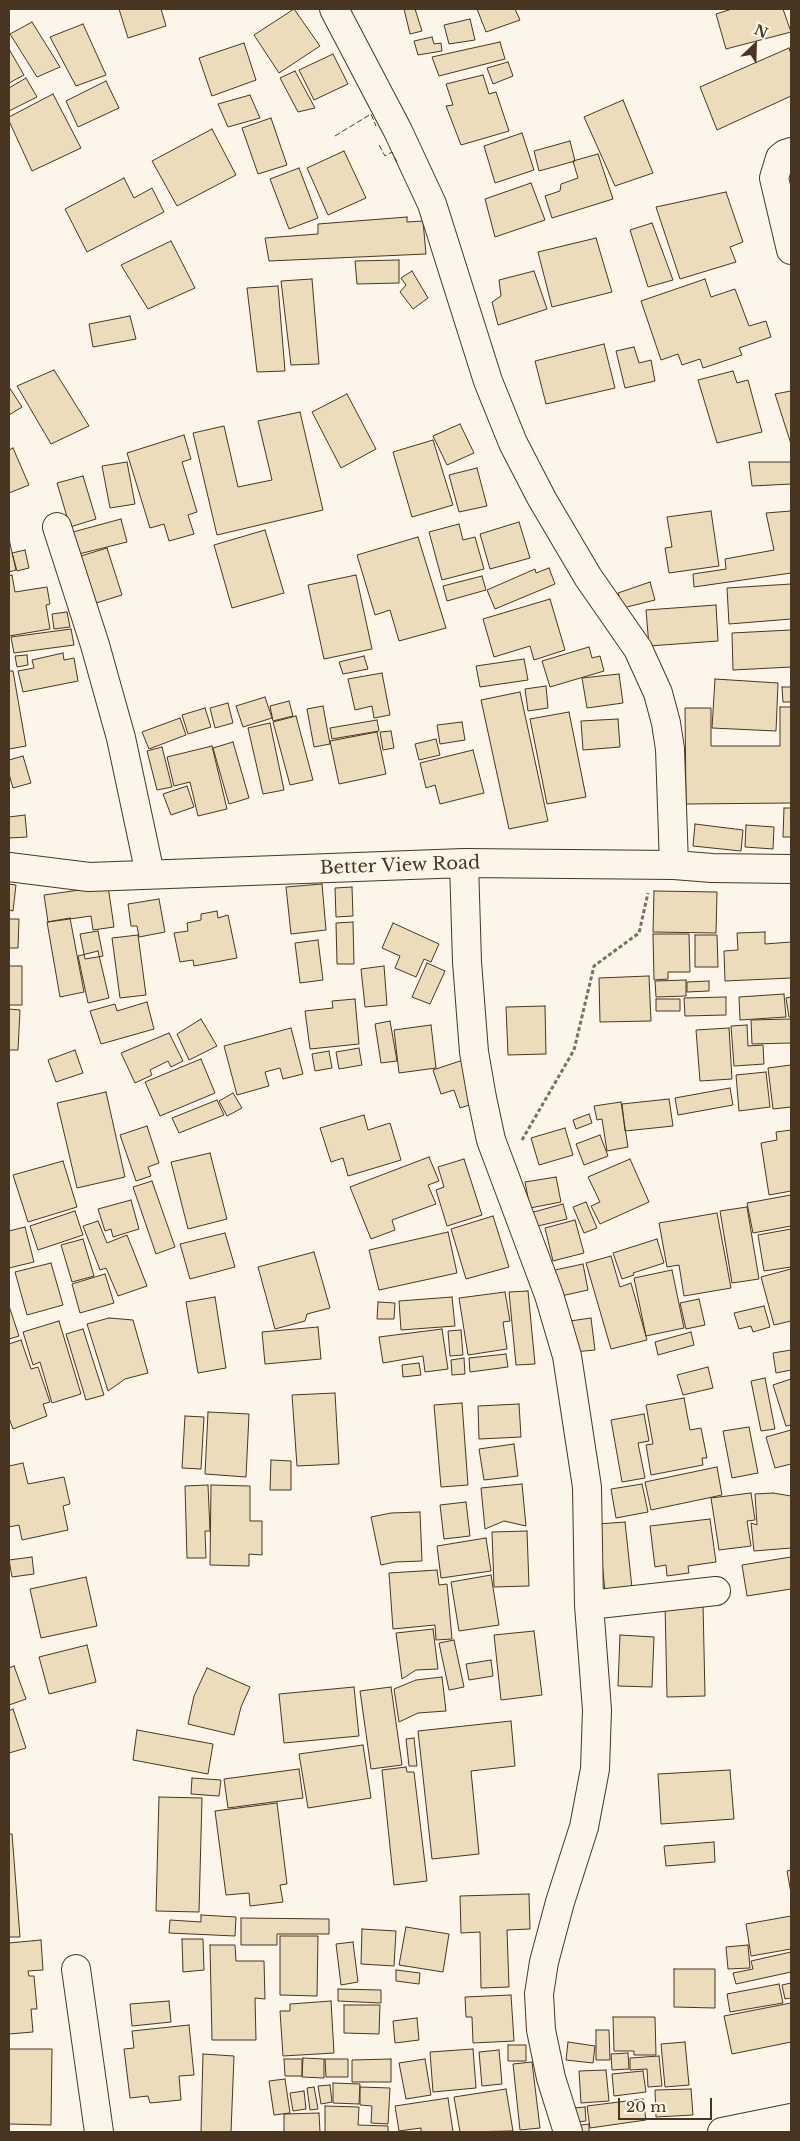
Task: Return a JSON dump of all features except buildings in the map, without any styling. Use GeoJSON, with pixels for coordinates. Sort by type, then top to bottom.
{"type":"FeatureCollection","features":[{"type":"Feature","properties":{"kind":"street"},"geometry":{"type":"LineString","coordinates":[[334,9],[398,131],[432,204],[488,381],[513,442],[542,499],[588,577],[638,650],[658,693],[666,723],[670,749],[664,865]]}},
{"type":"Feature","properties":{"kind":"street"},"geometry":{"type":"LineString","coordinates":[[791,152],[780,158],[774,178],[791,250]]}},
{"type":"Feature","properties":{"kind":"street"},"geometry":{"type":"LineString","coordinates":[[58,527],[95,645],[121,738],[150,874]]}},
{"type":"Feature","properties":{"kind":"street"},"geometry":{"type":"LineString","coordinates":[[464,863],[474,1052],[491,1140],[549,1295],[567,1356],[587,1487],[588,1605],[597,1710],[595,1768],[584,1826],[560,1902],[544,1962],[539,1994],[541,2030],[551,2078],[568,2132]]}},
{"type":"Feature","properties":{"kind":"street","name":"Better View Road"},"geometry":{"type":"LineString","coordinates":[[9,866],[89,877],[464,863],[664,865],[791,869]]}},
{"type":"Feature","properties":{"kind":"street"},"geometry":{"type":"LineString","coordinates":[[588,1605],[716,1591]]}},
{"type":"Feature","properties":{"kind":"street"},"geometry":{"type":"LineString","coordinates":[[76,1969],[100,2132]]}},
{"type":"Feature","properties":{"kind":"street"},"geometry":{"type":"LineString","coordinates":[[722,2132],[791,2118]]}},
{"type":"Feature","properties":{"kind":"path"},"geometry":{"type":"LineString","coordinates":[[504,1173],[574,1050],[594,966],[638,933],[664,865]]}},
{"type":"Feature","properties":{"kind":"fence"},"geometry":{"type":"LineString","coordinates":[[335,136],[371,114],[376,126]]}},
{"type":"Feature","properties":{"kind":"fence"},"geometry":{"type":"LineString","coordinates":[[379,145],[385,156],[392,152],[397,162]]}}]}
